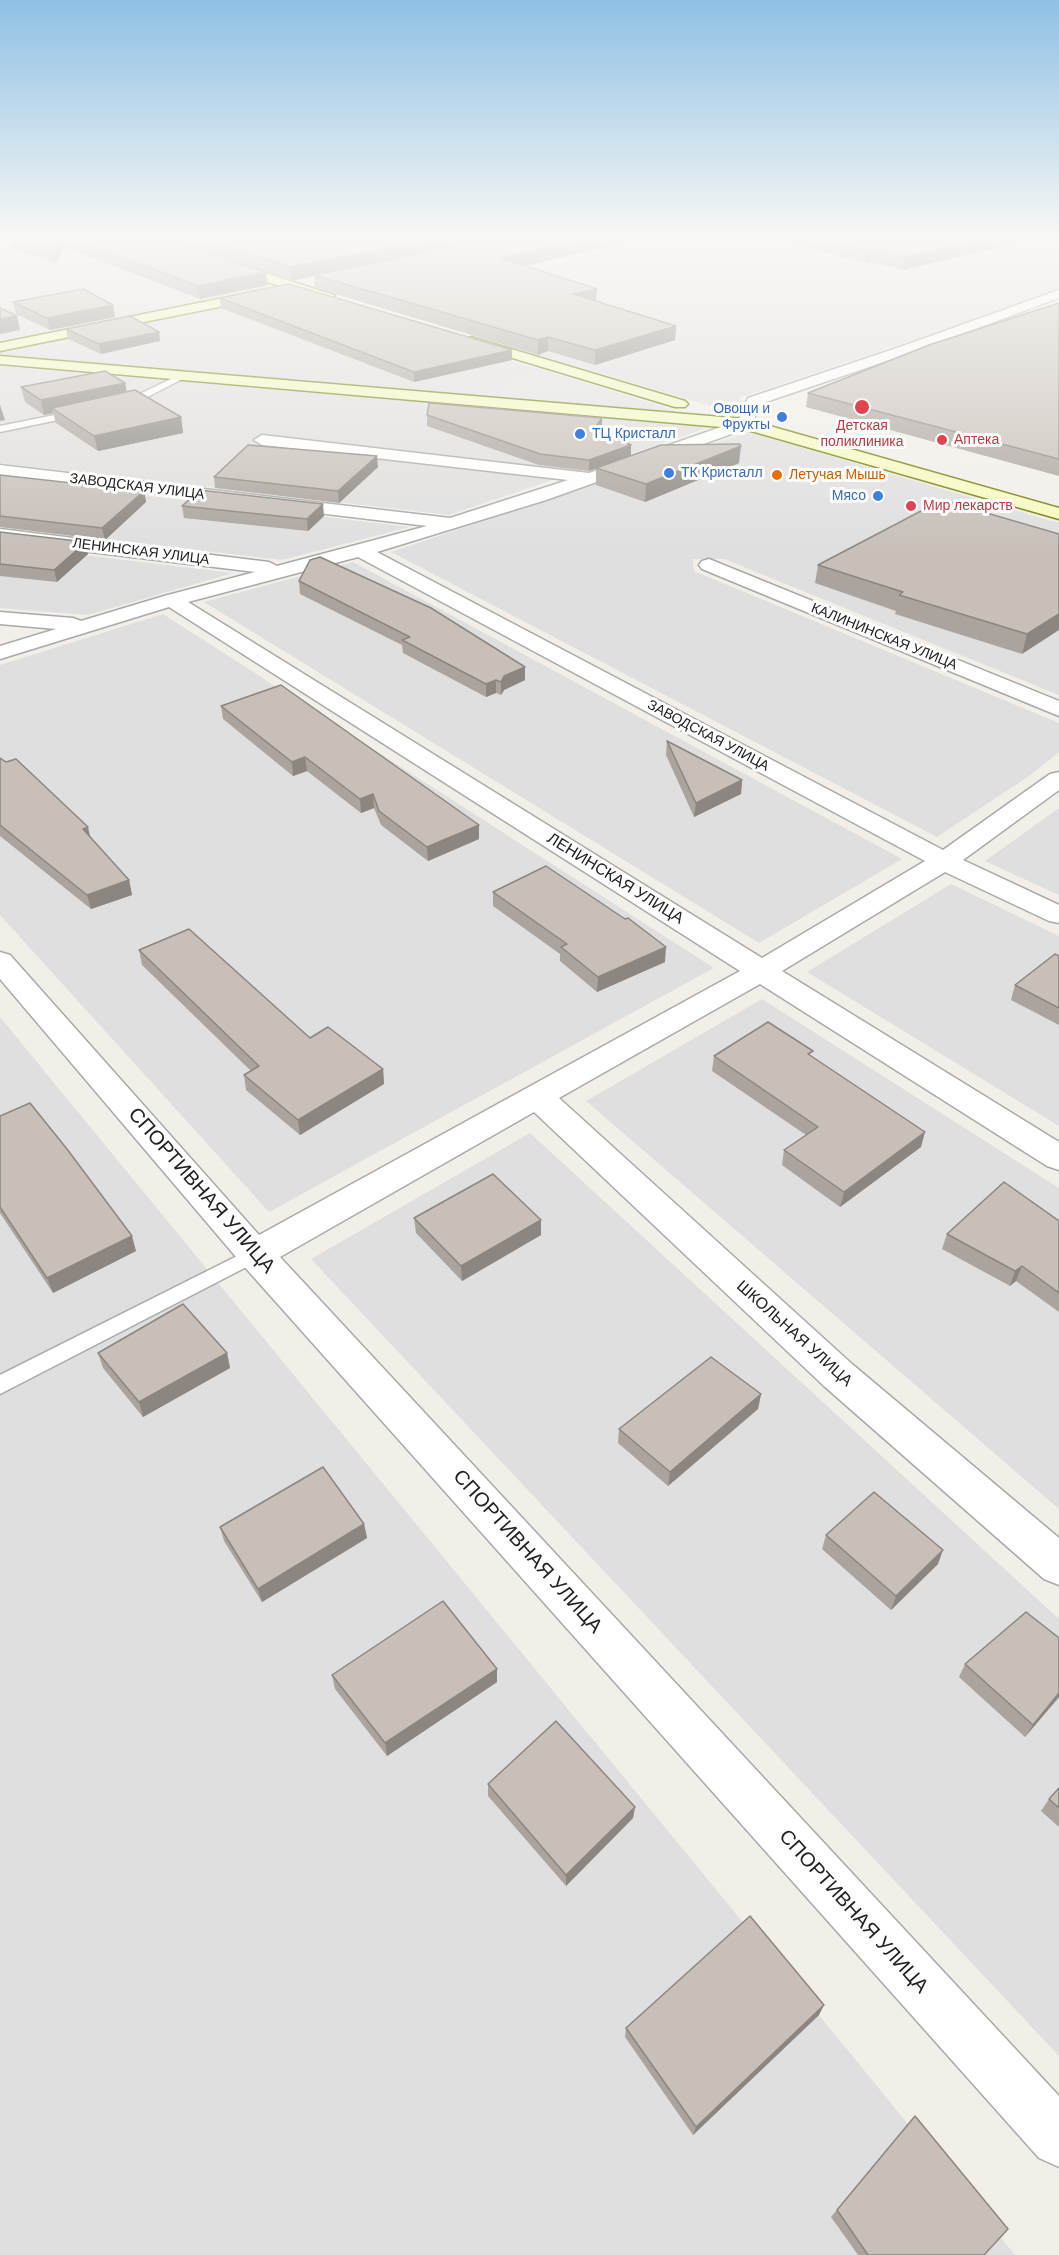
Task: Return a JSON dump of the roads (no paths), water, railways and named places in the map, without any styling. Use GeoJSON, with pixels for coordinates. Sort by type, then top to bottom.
{"type":"FeatureCollection","features":[{"type":"Feature","properties":{"kind":"street"},"geometry":{"type":"LineString","coordinates":[[0,347],[24,342]]}},
{"type":"Feature","properties":{"kind":"street"},"geometry":{"type":"LineString","coordinates":[[474,342],[745,424],[846,451],[1059,514]]}},
{"type":"Feature","properties":{"kind":"street"},"geometry":{"type":"LineString","coordinates":[[745,424],[753,401],[925,342]]}},
{"type":"Feature","properties":{"kind":"street"},"geometry":{"type":"LineString","coordinates":[[0,360],[745,424]]}},
{"type":"Feature","properties":{"kind":"street"},"geometry":{"type":"LineString","coordinates":[[0,653],[171,600],[453,523],[745,424]]}},
{"type":"Feature","properties":{"kind":"street"},"geometry":{"type":"LineString","coordinates":[[262,440],[591,478]]}},
{"type":"Feature","properties":{"kind":"street","name":"ЗАВОДСКАЯ УЛИЦА"},"geometry":{"type":"LineString","coordinates":[[0,470],[453,523]]}},
{"type":"Feature","properties":{"kind":"street","name":"ЛЕНИНСКАЯ УЛИЦА"},"geometry":{"type":"LineString","coordinates":[[0,535],[283,570]]}},
{"type":"Feature","properties":{"kind":"street","name":"ЗАВОДСКАЯ УЛИЦА"},"geometry":{"type":"LineString","coordinates":[[360,550],[944,861],[1059,915]]}},
{"type":"Feature","properties":{"kind":"street","name":"КАЛИНИНСКАЯ УЛИЦА"},"geometry":{"type":"LineString","coordinates":[[709,565],[1059,708]]}},
{"type":"Feature","properties":{"kind":"street","name":"ЛЕНИНСКАЯ УЛИЦА"},"geometry":{"type":"LineString","coordinates":[[171,600],[1059,1158]]}},
{"type":"Feature","properties":{"kind":"street"},"geometry":{"type":"LineString","coordinates":[[0,618],[89,626]]}},
{"type":"Feature","properties":{"kind":"street"},"geometry":{"type":"LineString","coordinates":[[255,1254],[761,971],[944,861],[1059,779]]}},
{"type":"Feature","properties":{"kind":"street","name":"СПОРТИВНАЯ УЛИЦА"},"geometry":{"type":"LineString","coordinates":[[0,961],[255,1254],[1059,2138]]}},
{"type":"Feature","properties":{"kind":"street","name":"ШКОЛЬНАЯ УЛИЦА"},"geometry":{"type":"LineString","coordinates":[[537,1096],[838,1375],[1059,1565]]}},
{"type":"Feature","properties":{"kind":"lane"},"geometry":{"type":"LineString","coordinates":[[110,406],[131,402],[184,376]]}},
{"type":"Feature","properties":{"kind":"lane"},"geometry":{"type":"LineString","coordinates":[[0,429],[88,411]]}},
{"type":"Feature","properties":{"kind":"lane"},"geometry":{"type":"LineString","coordinates":[[0,1385],[255,1254]]}},
{"type":"Feature","properties":{"kind":"place","name":"Детская поликлиника"},"geometry":{"type":"Point","coordinates":[862,407]}},
{"type":"Feature","properties":{"kind":"place","name":"Овощи и Фрукты"},"geometry":{"type":"Point","coordinates":[782,417]}},
{"type":"Feature","properties":{"kind":"place","name":"ТЦ Кристалл"},"geometry":{"type":"Point","coordinates":[580,434]}},
{"type":"Feature","properties":{"kind":"place","name":"Аптека"},"geometry":{"type":"Point","coordinates":[942,440]}},
{"type":"Feature","properties":{"kind":"place","name":"ТК Кристалл"},"geometry":{"type":"Point","coordinates":[669,473]}},
{"type":"Feature","properties":{"kind":"place","name":"Летучая Мышь"},"geometry":{"type":"Point","coordinates":[777,475]}},
{"type":"Feature","properties":{"kind":"place","name":"Мясо"},"geometry":{"type":"Point","coordinates":[878,496]}},
{"type":"Feature","properties":{"kind":"place","name":"Мир лекарств"},"geometry":{"type":"Point","coordinates":[911,506]}}]}
